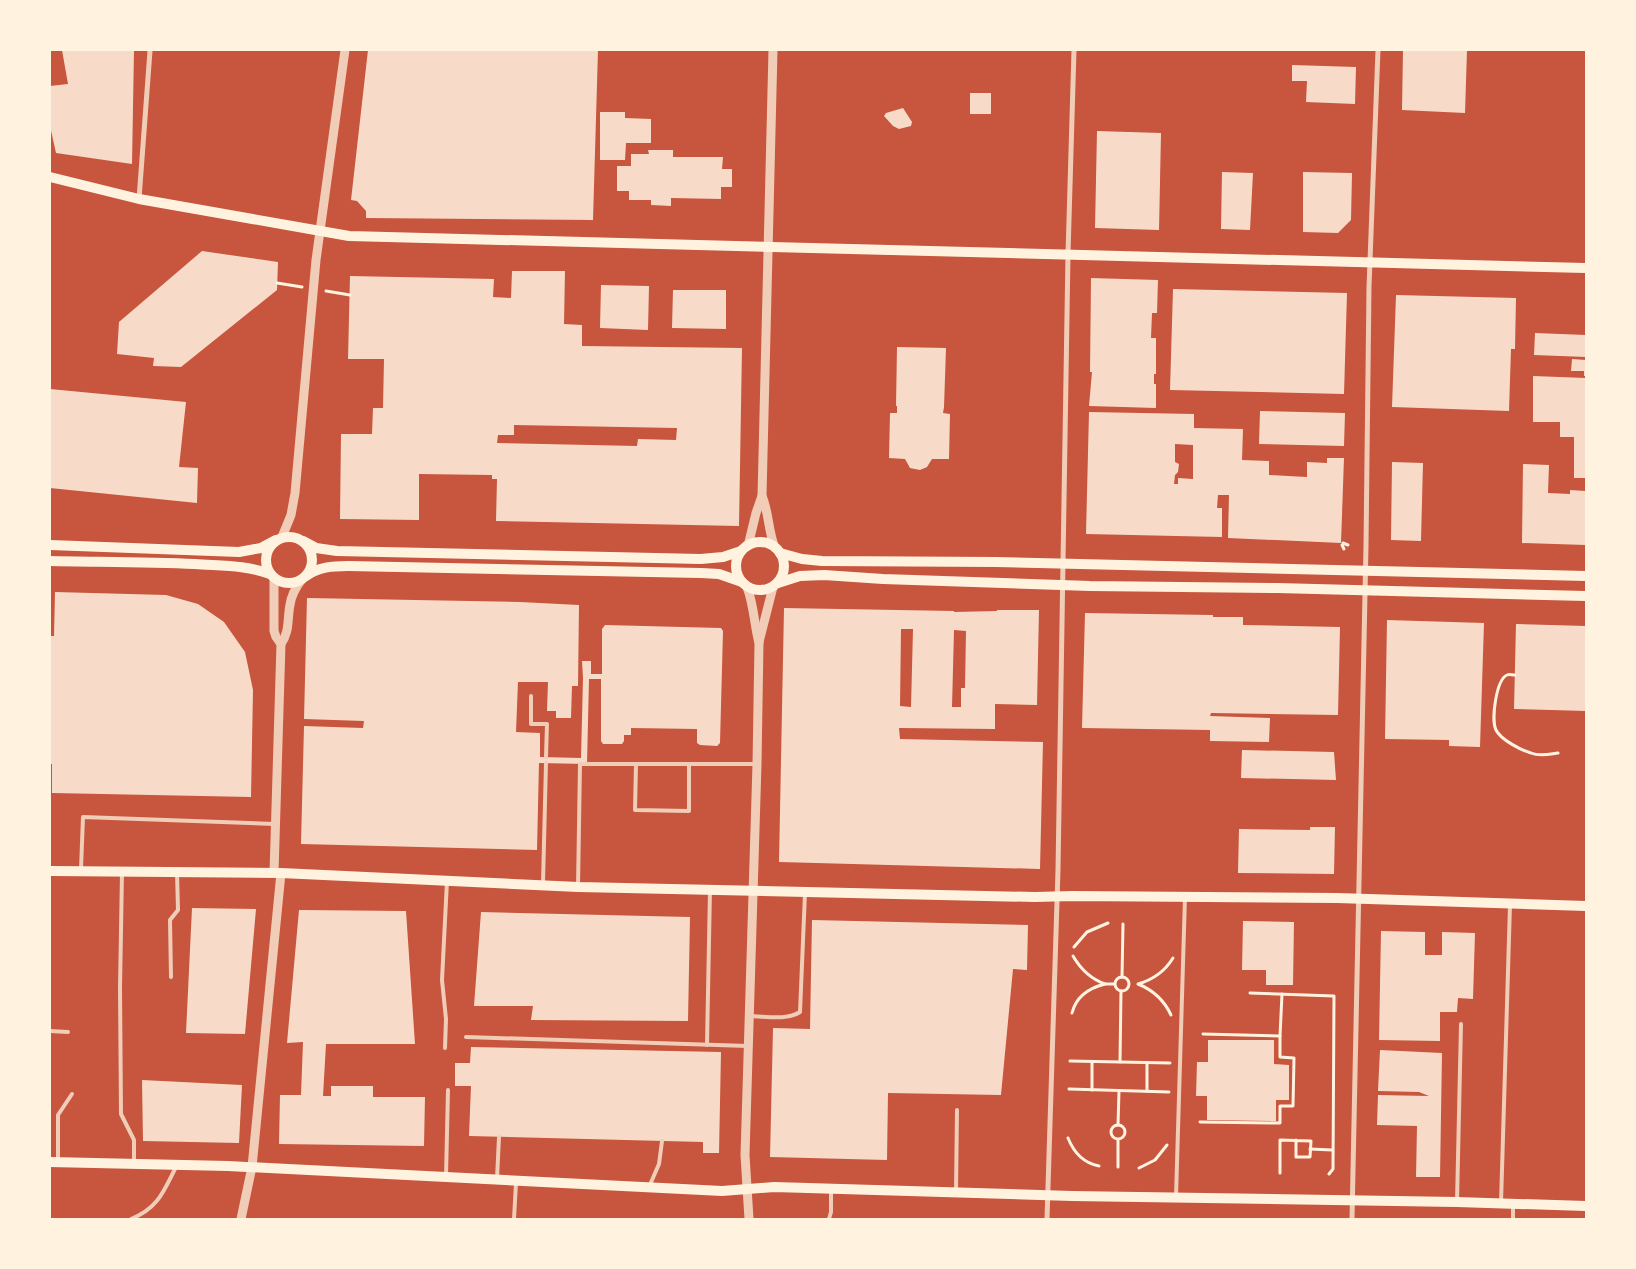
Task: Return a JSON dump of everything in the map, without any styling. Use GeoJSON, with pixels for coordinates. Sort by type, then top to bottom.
{"type":"FeatureCollection","features":[{"type":"Feature","properties":{"kind":"main road"},"geometry":{"type":"LineString","coordinates":[[50,176],[139,199],[349,236],[1586,268]]}},
{"type":"Feature","properties":{"kind":"main road"},"geometry":{"type":"LineString","coordinates":[[50,545],[239,552],[261,548],[290,536],[316,548],[337,551],[701,559],[723,557],[761,543],[802,559],[822,562],[1063,564],[1586,576]]}},
{"type":"Feature","properties":{"kind":"main road"},"geometry":{"type":"LineString","coordinates":[[272,576],[266,567],[266,552],[279,539]]}},
{"type":"Feature","properties":{"kind":"main road"},"geometry":{"type":"LineString","coordinates":[[303,542],[312,554],[311,569],[304,578]]}},
{"type":"Feature","properties":{"kind":"main road"},"geometry":{"type":"LineString","coordinates":[[745,548],[736,566],[738,574],[745,585]]}},
{"type":"Feature","properties":{"kind":"main road"},"geometry":{"type":"LineString","coordinates":[[775,585],[782,576],[784,568],[783,560],[778,550]]}},
{"type":"Feature","properties":{"kind":"main road"},"geometry":{"type":"LineString","coordinates":[[50,561],[235,566],[254,569],[284,583],[292,583],[312,572],[328,567],[348,566],[718,574],[755,590],[764,590],[800,576],[824,575],[883,580],[1063,585],[1586,596]]}},
{"type":"Feature","properties":{"kind":"main road"},"geometry":{"type":"LineString","coordinates":[[50,871],[277,873],[543,886],[753,891],[1358,899],[1586,906]]}},
{"type":"Feature","properties":{"kind":"main road"},"geometry":{"type":"LineString","coordinates":[[54,1162],[252,1167],[722,1191],[774,1187],[1176,1198],[1586,1206]]}},
{"type":"Feature","properties":{"kind":"street"},"geometry":{"type":"LineString","coordinates":[[139,199],[150,50]]}},
{"type":"Feature","properties":{"kind":"street"},"geometry":{"type":"LineString","coordinates":[[279,539],[291,515],[295,492],[319,232],[344,50]]}},
{"type":"Feature","properties":{"kind":"street"},"geometry":{"type":"LineString","coordinates":[[745,548],[762,496],[773,50]]}},
{"type":"Feature","properties":{"kind":"street"},"geometry":{"type":"LineString","coordinates":[[1047,1219],[1058,896],[1068,254],[1074,50]]}},
{"type":"Feature","properties":{"kind":"street"},"geometry":{"type":"LineString","coordinates":[[1352,1219],[1365,572],[1369,262],[1378,50]]}},
{"type":"Feature","properties":{"kind":"street"},"geometry":{"type":"LineString","coordinates":[[762,496],[767,511],[770,533],[778,550]]}},
{"type":"Feature","properties":{"kind":"street"},"geometry":{"type":"LineString","coordinates":[[272,576],[274,631],[276,638],[281,644]]}},
{"type":"Feature","properties":{"kind":"street"},"geometry":{"type":"LineString","coordinates":[[242,1219],[252,1167],[277,873],[275,824],[281,644],[288,631],[291,598],[304,578]]}},
{"type":"Feature","properties":{"kind":"street"},"geometry":{"type":"LineString","coordinates":[[745,585],[751,597],[754,627],[759,643]]}},
{"type":"Feature","properties":{"kind":"street"},"geometry":{"type":"LineString","coordinates":[[748,1219],[745,1155],[759,643],[775,585]]}},
{"type":"Feature","properties":{"kind":"lane"},"geometry":{"type":"LineString","coordinates":[[531,696],[531,724],[546,724],[546,757]]}},
{"type":"Feature","properties":{"kind":"lane"},"geometry":{"type":"LineString","coordinates":[[543,886],[546,763]]}},
{"type":"Feature","properties":{"kind":"lane"},"geometry":{"type":"LineString","coordinates":[[578,887],[580,764],[757,764]]}},
{"type":"Feature","properties":{"kind":"lane"},"geometry":{"type":"LineString","coordinates":[[636,764],[635,810],[689,811],[688,764]]}},
{"type":"Feature","properties":{"kind":"lane"},"geometry":{"type":"LineString","coordinates":[[81,872],[83,817],[275,824]]}},
{"type":"Feature","properties":{"kind":"lane"},"geometry":{"type":"LineString","coordinates":[[122,872],[120,988],[121,1114],[134,1140],[134,1164]]}},
{"type":"Feature","properties":{"kind":"lane"},"geometry":{"type":"LineString","coordinates":[[170,976],[170,920],[178,910],[177,872]]}},
{"type":"Feature","properties":{"kind":"lane"},"geometry":{"type":"LineString","coordinates":[[445,1048],[446,1019],[442,980],[447,881]]}},
{"type":"Feature","properties":{"kind":"lane"},"geometry":{"type":"LineString","coordinates":[[707,1044],[710,890]]}},
{"type":"Feature","properties":{"kind":"lane"},"geometry":{"type":"LineString","coordinates":[[749,1016],[788,1016],[800,1012],[805,891]]}},
{"type":"Feature","properties":{"kind":"lane"},"geometry":{"type":"LineString","coordinates":[[1176,1198],[1185,897]]}},
{"type":"Feature","properties":{"kind":"lane"},"geometry":{"type":"LineString","coordinates":[[1501,1204],[1510,903]]}},
{"type":"Feature","properties":{"kind":"lane"},"geometry":{"type":"LineString","coordinates":[[1457,1202],[1462,1024]]}},
{"type":"Feature","properties":{"kind":"lane"},"geometry":{"type":"LineString","coordinates":[[50,1031],[68,1032]]}},
{"type":"Feature","properties":{"kind":"lane"},"geometry":{"type":"LineString","coordinates":[[466,1037],[748,1046]]}},
{"type":"Feature","properties":{"kind":"lane"},"geometry":{"type":"LineString","coordinates":[[446,1177],[448,1090]]}},
{"type":"Feature","properties":{"kind":"lane"},"geometry":{"type":"LineString","coordinates":[[54,1162],[58,1115],[72,1094]]}},
{"type":"Feature","properties":{"kind":"lane"},"geometry":{"type":"LineString","coordinates":[[956,1192],[957,1110]]}},
{"type":"Feature","properties":{"kind":"lane"},"geometry":{"type":"LineString","coordinates":[[497,1180],[499,1137]]}},
{"type":"Feature","properties":{"kind":"lane"},"geometry":{"type":"LineString","coordinates":[[649,1187],[659,1164],[662,1141]]}},
{"type":"Feature","properties":{"kind":"lane"},"geometry":{"type":"LineString","coordinates":[[131,1219],[140,1216],[158,1201],[177,1165]]}},
{"type":"Feature","properties":{"kind":"lane"},"geometry":{"type":"LineString","coordinates":[[514,1219],[516,1180]]}},
{"type":"Feature","properties":{"kind":"lane"},"geometry":{"type":"LineString","coordinates":[[829,1219],[831,1212],[831,1189]]}},
{"type":"Feature","properties":{"kind":"lane"},"geometry":{"type":"LineString","coordinates":[[1513,1204],[1513,1219]]}},
{"type":"Feature","properties":{"kind":"path"},"geometry":{"type":"LineString","coordinates":[[1344,544],[1344,549]]}},
{"type":"Feature","properties":{"kind":"path"},"geometry":{"type":"LineString","coordinates":[[1515,675],[1506,675],[1498,687],[1494,710],[1496,730],[1507,742],[1532,754],[1546,755],[1558,753]]}},
{"type":"Feature","properties":{"kind":"path"},"geometry":{"type":"LineString","coordinates":[[1074,947],[1087,932],[1108,923]]}},
{"type":"Feature","properties":{"kind":"path"},"geometry":{"type":"LineString","coordinates":[[1122,977],[1123,924]]}},
{"type":"Feature","properties":{"kind":"path"},"geometry":{"type":"LineString","coordinates":[[1073,956],[1086,973],[1104,984]]}},
{"type":"Feature","properties":{"kind":"path"},"geometry":{"type":"LineString","coordinates":[[1129,985],[1138,984],[1155,976],[1172,958]]}},
{"type":"Feature","properties":{"kind":"path"},"geometry":{"type":"LineString","coordinates":[[1114,984],[1116,980],[1122,977]]}},
{"type":"Feature","properties":{"kind":"path"},"geometry":{"type":"LineString","coordinates":[[1122,977],[1128,980],[1129,985]]}},
{"type":"Feature","properties":{"kind":"path"},"geometry":{"type":"LineString","coordinates":[[1072,1013],[1077,1002],[1085,993],[1096,986],[1114,984]]}},
{"type":"Feature","properties":{"kind":"path"},"geometry":{"type":"LineString","coordinates":[[1114,984],[1121,992]]}},
{"type":"Feature","properties":{"kind":"path"},"geometry":{"type":"LineString","coordinates":[[1138,984],[1160,998],[1172,1015]]}},
{"type":"Feature","properties":{"kind":"path"},"geometry":{"type":"LineString","coordinates":[[1121,992],[1126,990],[1129,985]]}},
{"type":"Feature","properties":{"kind":"path"},"geometry":{"type":"LineString","coordinates":[[1120,1062],[1121,992]]}},
{"type":"Feature","properties":{"kind":"path"},"geometry":{"type":"LineString","coordinates":[[1250,993],[1334,996],[1333,1169],[1329,1174]]}},
{"type":"Feature","properties":{"kind":"path"},"geometry":{"type":"LineString","coordinates":[[1200,1122],[1280,1123],[1280,1106],[1293,1106],[1294,1058],[1280,1057],[1282,994]]}},
{"type":"Feature","properties":{"kind":"path"},"geometry":{"type":"LineString","coordinates":[[1203,1034],[1280,1036]]}},
{"type":"Feature","properties":{"kind":"path"},"geometry":{"type":"LineString","coordinates":[[1070,1061],[1170,1063]]}},
{"type":"Feature","properties":{"kind":"path"},"geometry":{"type":"LineString","coordinates":[[1092,1062],[1092,1090]]}},
{"type":"Feature","properties":{"kind":"path"},"geometry":{"type":"LineString","coordinates":[[1146,1091],[1147,1063]]}},
{"type":"Feature","properties":{"kind":"path"},"geometry":{"type":"LineString","coordinates":[[1069,1089],[1170,1092]]}},
{"type":"Feature","properties":{"kind":"path"},"geometry":{"type":"LineString","coordinates":[[1118,1125],[1119,1090]]}},
{"type":"Feature","properties":{"kind":"path"},"geometry":{"type":"LineString","coordinates":[[1118,1125],[1113,1127],[1111,1131],[1113,1138],[1118,1140]]}},
{"type":"Feature","properties":{"kind":"path"},"geometry":{"type":"LineString","coordinates":[[1118,1125],[1124,1128],[1126,1132],[1118,1140]]}},
{"type":"Feature","properties":{"kind":"path"},"geometry":{"type":"LineString","coordinates":[[1068,1138],[1073,1149],[1085,1162],[1099,1166]]}},
{"type":"Feature","properties":{"kind":"path"},"geometry":{"type":"LineString","coordinates":[[1118,1140],[1118,1167]]}},
{"type":"Feature","properties":{"kind":"path"},"geometry":{"type":"LineString","coordinates":[[1280,1173],[1280,1140],[1296,1140],[1311,1141],[1310,1157],[1296,1157],[1296,1140]]}},
{"type":"Feature","properties":{"kind":"path"},"geometry":{"type":"LineString","coordinates":[[1139,1168],[1154,1160],[1167,1145]]}},
{"type":"Feature","properties":{"kind":"path"},"geometry":{"type":"LineString","coordinates":[[1310,1149],[1332,1150]]}},
{"type":"Feature","properties":{"kind":"building"},"geometry":{"type":"Polygon","coordinates":[[[62,50],[134,50],[132,164],[56,153],[50,126],[50,86],[68,84],[62,50]]]}},
{"type":"Feature","properties":{"kind":"building"},"geometry":{"type":"Polygon","coordinates":[[[368,50],[598,50],[593,220],[366,218],[366,211],[357,201],[351,200],[368,50]]]}},
{"type":"Feature","properties":{"kind":"building"},"geometry":{"type":"Polygon","coordinates":[[[1403,50],[1467,50],[1465,113],[1402,110],[1403,50]]]}},
{"type":"Feature","properties":{"kind":"building"},"geometry":{"type":"Polygon","coordinates":[[[1292,65],[1356,67],[1355,104],[1306,102],[1307,81],[1292,81],[1292,65]]]}},
{"type":"Feature","properties":{"kind":"building"},"geometry":{"type":"Polygon","coordinates":[[[970,93],[991,93],[991,114],[970,114],[970,93]]]}},
{"type":"Feature","properties":{"kind":"building"},"geometry":{"type":"Polygon","coordinates":[[[903,108],[912,122],[911,126],[899,129],[893,126],[884,116],[886,113],[903,108]]]}},
{"type":"Feature","properties":{"kind":"building"},"geometry":{"type":"Polygon","coordinates":[[[600,112],[625,112],[625,118],[651,119],[651,143],[626,143],[625,160],[600,160],[600,112]]]}},
{"type":"Feature","properties":{"kind":"building"},"geometry":{"type":"Polygon","coordinates":[[[1097,131],[1161,133],[1159,230],[1095,228],[1097,131]]]}},
{"type":"Feature","properties":{"kind":"building"},"geometry":{"type":"Polygon","coordinates":[[[648,150],[673,150],[673,157],[723,157],[722,169],[732,169],[732,187],[721,187],[721,199],[671,198],[671,206],[651,205],[651,200],[629,200],[629,191],[617,191],[617,166],[631,166],[631,154],[649,154],[648,150]]]}},
{"type":"Feature","properties":{"kind":"building"},"geometry":{"type":"Polygon","coordinates":[[[1222,172],[1253,173],[1250,230],[1221,229],[1222,172]]]}},
{"type":"Feature","properties":{"kind":"building"},"geometry":{"type":"Polygon","coordinates":[[[1303,172],[1352,173],[1351,220],[1338,233],[1303,232],[1303,172]]]}},
{"type":"Feature","properties":{"kind":"building"},"geometry":{"type":"Polygon","coordinates":[[[202,251],[278,262],[277,290],[181,367],[153,366],[154,358],[117,354],[119,322],[202,251]]]}},
{"type":"Feature","properties":{"kind":"building"},"geometry":{"type":"Polygon","coordinates":[[[512,271],[565,271],[564,324],[582,325],[582,346],[742,348],[739,526],[496,521],[497,479],[492,479],[492,475],[419,474],[419,520],[340,519],[341,434],[372,434],[373,408],[383,408],[384,359],[348,359],[350,276],[494,279],[493,297],[511,298],[512,271]],[[514,425],[514,435],[498,435],[497,443],[637,446],[638,439],[676,440],[677,428],[514,425]]]}},
{"type":"Feature","properties":{"kind":"building"},"geometry":{"type":"Polygon","coordinates":[[[1091,278],[1158,280],[1157,313],[1152,313],[1151,338],[1156,338],[1156,374],[1154,374],[1154,384],[1156,384],[1156,408],[1089,406],[1092,372],[1090,372],[1091,278]]]}},
{"type":"Feature","properties":{"kind":"building"},"geometry":{"type":"Polygon","coordinates":[[[601,285],[649,286],[648,330],[600,328],[601,285]]]}},
{"type":"Feature","properties":{"kind":"building"},"geometry":{"type":"Polygon","coordinates":[[[1173,289],[1347,293],[1344,394],[1170,390],[1173,289]]]}},
{"type":"Feature","properties":{"kind":"building"},"geometry":{"type":"Polygon","coordinates":[[[673,290],[726,290],[726,329],[672,328],[673,290]]]}},
{"type":"Feature","properties":{"kind":"building"},"geometry":{"type":"Polygon","coordinates":[[[1396,295],[1516,298],[1515,349],[1511,349],[1509,411],[1392,407],[1396,295]]]}},
{"type":"Feature","properties":{"kind":"building"},"geometry":{"type":"Polygon","coordinates":[[[1535,333],[1586,335],[1586,357],[1534,355],[1535,333]]]}},
{"type":"Feature","properties":{"kind":"building"},"geometry":{"type":"Polygon","coordinates":[[[897,347],[946,348],[943,413],[950,414],[949,459],[932,459],[927,467],[920,470],[910,468],[905,459],[889,458],[890,413],[897,413],[897,347]]]}},
{"type":"Feature","properties":{"kind":"building"},"geometry":{"type":"Polygon","coordinates":[[[1572,359],[1586,360],[1586,376],[1584,376],[1584,371],[1571,371],[1572,359]]]}},
{"type":"Feature","properties":{"kind":"building"},"geometry":{"type":"Polygon","coordinates":[[[1533,376],[1586,378],[1586,478],[1574,478],[1574,437],[1560,437],[1560,422],[1533,422],[1533,376]]]}},
{"type":"Feature","properties":{"kind":"building"},"geometry":{"type":"Polygon","coordinates":[[[50,389],[186,402],[179,467],[198,468],[197,503],[50,488],[50,389]]]}},
{"type":"Feature","properties":{"kind":"building"},"geometry":{"type":"Polygon","coordinates":[[[1260,411],[1345,413],[1344,446],[1259,444],[1260,411]]]}},
{"type":"Feature","properties":{"kind":"building"},"geometry":{"type":"Polygon","coordinates":[[[1089,412],[1194,414],[1194,428],[1243,429],[1242,460],[1269,461],[1269,475],[1307,477],[1307,462],[1327,463],[1327,458],[1344,458],[1341,543],[1228,538],[1229,495],[1218,495],[1217,508],[1222,508],[1222,537],[1086,534],[1089,412]],[[1175,444],[1175,462],[1179,464],[1174,484],[1178,484],[1178,478],[1193,479],[1193,445],[1175,444]]]}},
{"type":"Feature","properties":{"kind":"building"},"geometry":{"type":"Polygon","coordinates":[[[1392,462],[1423,463],[1421,541],[1391,540],[1392,462]]]}},
{"type":"Feature","properties":{"kind":"building"},"geometry":{"type":"Polygon","coordinates":[[[1523,464],[1549,465],[1548,493],[1570,494],[1570,490],[1586,491],[1586,545],[1522,543],[1523,464]]]}},
{"type":"Feature","properties":{"kind":"building"},"geometry":{"type":"Polygon","coordinates":[[[55,592],[166,595],[198,604],[224,622],[245,652],[253,690],[251,797],[52,793],[52,764],[50,764],[50,636],[54,636],[55,592]]]}},
{"type":"Feature","properties":{"kind":"building"},"geometry":{"type":"Polygon","coordinates":[[[307,598],[579,605],[578,686],[572,686],[571,718],[556,718],[556,711],[547,711],[548,682],[518,682],[516,732],[540,733],[540,757],[581,758],[582,661],[591,661],[591,674],[602,674],[602,629],[605,625],[721,628],[723,631],[720,743],[717,746],[700,745],[697,743],[697,729],[631,728],[631,735],[624,735],[622,744],[603,744],[601,741],[601,679],[589,679],[587,764],[539,763],[537,850],[301,844],[304,726],[363,728],[364,721],[304,719],[307,598]]]}},
{"type":"Feature","properties":{"kind":"building"},"geometry":{"type":"Polygon","coordinates":[[[784,608],[954,612],[1039,610],[1037,705],[995,704],[995,729],[899,728],[900,739],[1043,742],[1040,869],[779,862],[784,608]],[[901,629],[900,706],[911,707],[913,629],[901,629]],[[954,630],[952,707],[961,707],[961,688],[965,688],[966,631],[954,630]]]}},
{"type":"Feature","properties":{"kind":"building"},"geometry":{"type":"Polygon","coordinates":[[[1085,613],[1213,615],[1213,617],[1243,617],[1243,625],[1340,627],[1338,715],[1211,713],[1210,716],[1270,718],[1269,742],[1210,741],[1210,730],[1082,728],[1085,613]]]}},
{"type":"Feature","properties":{"kind":"building"},"geometry":{"type":"Polygon","coordinates":[[[1387,620],[1484,623],[1480,747],[1449,746],[1449,740],[1385,739],[1387,620]]]}},
{"type":"Feature","properties":{"kind":"building"},"geometry":{"type":"Polygon","coordinates":[[[1516,624],[1586,626],[1586,711],[1514,709],[1516,624]]]}},
{"type":"Feature","properties":{"kind":"building"},"geometry":{"type":"Polygon","coordinates":[[[1242,750],[1334,752],[1336,780],[1241,778],[1242,750]]]}},
{"type":"Feature","properties":{"kind":"building"},"geometry":{"type":"Polygon","coordinates":[[[1310,827],[1335,827],[1334,874],[1238,873],[1239,829],[1310,830],[1310,827]]]}},
{"type":"Feature","properties":{"kind":"building"},"geometry":{"type":"Polygon","coordinates":[[[192,908],[256,909],[245,1034],[186,1033],[192,908]]]}},
{"type":"Feature","properties":{"kind":"building"},"geometry":{"type":"Polygon","coordinates":[[[299,910],[406,911],[415,1044],[326,1044],[323,1096],[331,1096],[331,1086],[373,1086],[373,1097],[425,1097],[424,1146],[279,1144],[280,1095],[301,1095],[303,1042],[287,1043],[299,910]]]}},
{"type":"Feature","properties":{"kind":"building"},"geometry":{"type":"Polygon","coordinates":[[[481,912],[690,917],[688,1021],[531,1020],[533,1006],[474,1006],[481,912]]]}},
{"type":"Feature","properties":{"kind":"building"},"geometry":{"type":"Polygon","coordinates":[[[812,920],[1028,925],[1027,970],[1013,969],[1001,1095],[888,1093],[887,1160],[770,1157],[773,1028],[810,1029],[812,920]]]}},
{"type":"Feature","properties":{"kind":"building"},"geometry":{"type":"Polygon","coordinates":[[[1243,921],[1294,922],[1293,985],[1266,985],[1266,970],[1242,970],[1243,921]]]}},
{"type":"Feature","properties":{"kind":"building"},"geometry":{"type":"Polygon","coordinates":[[[1381,931],[1425,932],[1425,955],[1442,955],[1442,932],[1475,933],[1473,999],[1458,998],[1457,1012],[1440,1012],[1440,1041],[1379,1040],[1381,931]]]}},
{"type":"Feature","properties":{"kind":"building"},"geometry":{"type":"Polygon","coordinates":[[[1208,1040],[1274,1040],[1274,1064],[1289,1065],[1289,1100],[1276,1100],[1276,1121],[1207,1120],[1207,1096],[1196,1096],[1197,1062],[1208,1062],[1208,1040]]]}},
{"type":"Feature","properties":{"kind":"building"},"geometry":{"type":"Polygon","coordinates":[[[471,1047],[721,1052],[719,1153],[703,1153],[703,1142],[469,1136],[471,1086],[455,1086],[455,1063],[470,1063],[471,1047]]]}},
{"type":"Feature","properties":{"kind":"building"},"geometry":{"type":"Polygon","coordinates":[[[1380,1050],[1442,1053],[1440,1177],[1416,1177],[1417,1126],[1377,1125],[1378,1095],[1429,1096],[1419,1092],[1378,1091],[1380,1050]]]}},
{"type":"Feature","properties":{"kind":"building"},"geometry":{"type":"Polygon","coordinates":[[[142,1080],[242,1085],[239,1143],[143,1141],[142,1080]]]}}]}
